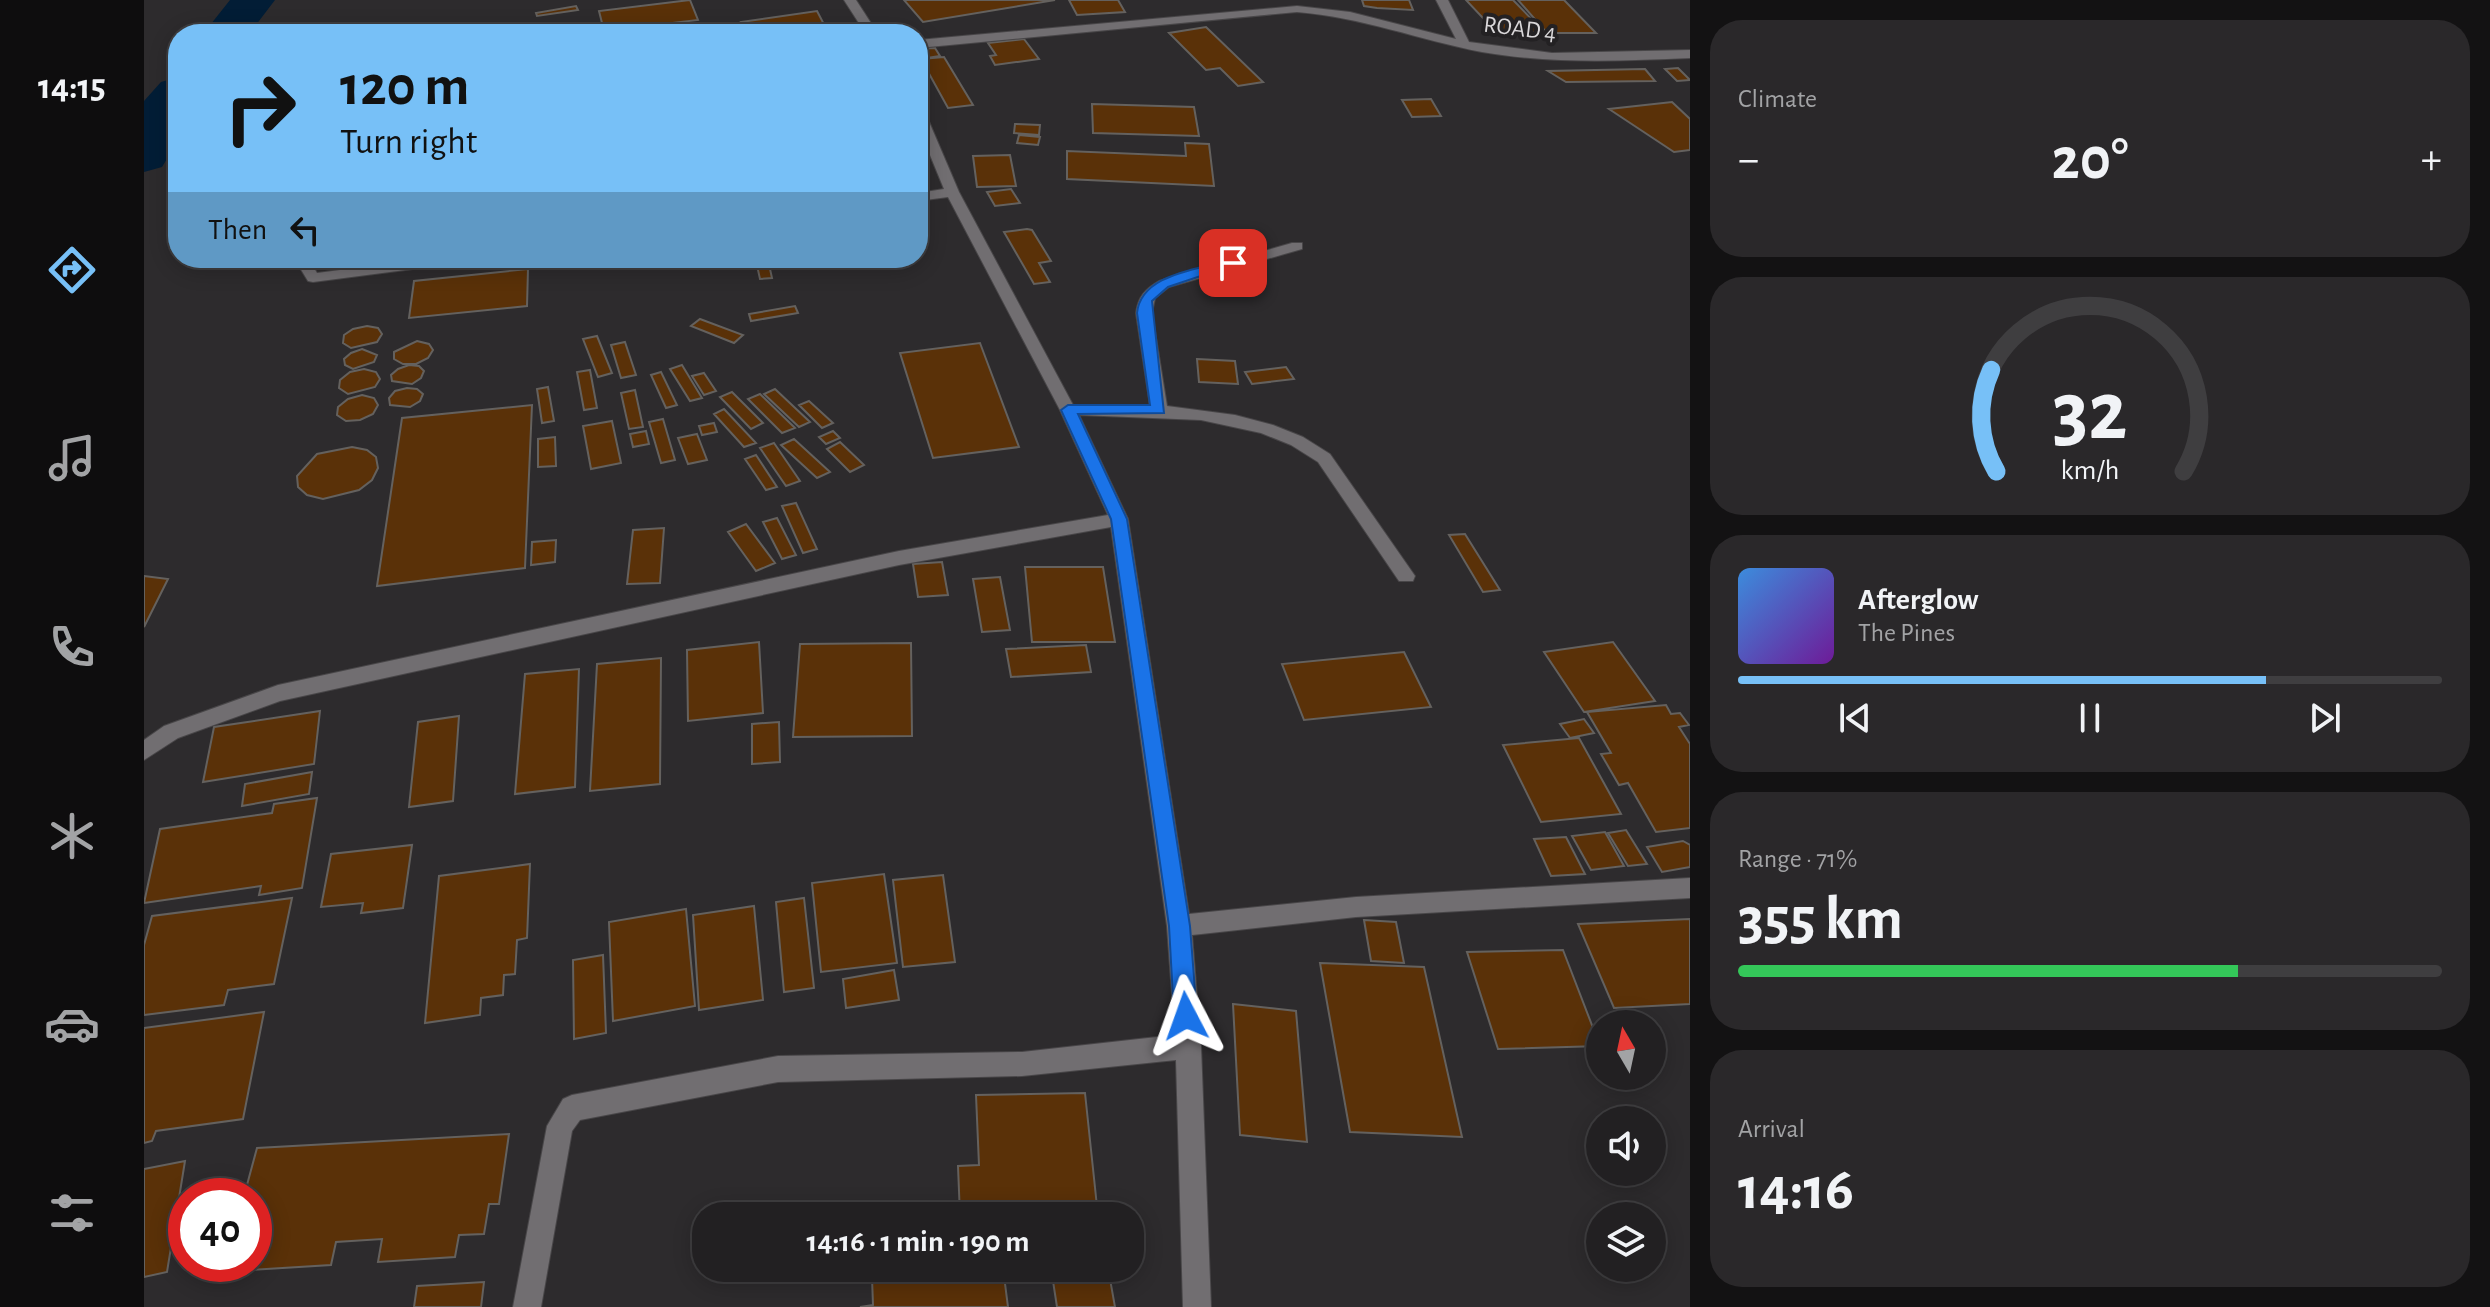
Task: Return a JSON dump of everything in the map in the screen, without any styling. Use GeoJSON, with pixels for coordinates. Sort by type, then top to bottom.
{"type":"FeatureCollection","features":[{"type":"Feature","properties":{"kind":"street"},"geometry":{"type":"LineString","coordinates":[[850,0],[866,24]]}},
{"type":"Feature","properties":{"kind":"street"},"geometry":{"type":"LineString","coordinates":[[1346,0],[1351,14]]}},
{"type":"Feature","properties":{"kind":"street"},"geometry":{"type":"LineString","coordinates":[[1442,0],[1464,43]]}},
{"type":"Feature","properties":{"kind":"street","name":"ROAD 4"},"geometry":{"type":"LineString","coordinates":[[928,43],[1297,9],[1351,14],[1506,52],[1564,56],[1690,54]]}},
{"type":"Feature","properties":{"kind":"street"},"geometry":{"type":"LineString","coordinates":[[928,134],[952,192],[1068,410],[1119,519],[1179,926],[1188,1046],[1197,1307]]}},
{"type":"Feature","properties":{"kind":"street"},"geometry":{"type":"LineString","coordinates":[[928,196],[952,192]]}},
{"type":"Feature","properties":{"kind":"street"},"geometry":{"type":"LineString","coordinates":[[1159,410],[1144,313],[1151,291],[1177,280],[1297,246]]}},
{"type":"Feature","properties":{"kind":"street"},"geometry":{"type":"LineString","coordinates":[[307,268],[313,278],[390,268]]}},
{"type":"Feature","properties":{"kind":"street"},"geometry":{"type":"LineString","coordinates":[[1068,410],[1159,410],[1210,417],[1289,437],[1308,446],[1324,458],[1406,576]]}},
{"type":"Feature","properties":{"kind":"street"},"geometry":{"type":"LineString","coordinates":[[144,751],[171,732],[278,693],[899,558],[1119,519]]}},
{"type":"Feature","properties":{"kind":"street"},"geometry":{"type":"LineString","coordinates":[[1179,926],[1356,907],[1690,888]]}},
{"type":"Feature","properties":{"kind":"street"},"geometry":{"type":"LineString","coordinates":[[527,1307],[560,1126],[572,1108],[778,1069],[1022,1064],[1188,1046]]}},
{"type":"Feature","properties":{"kind":"building"},"geometry":{"type":"Polygon","coordinates":[[[690,0],[698,20],[664,24],[602,24],[599,11],[690,0]]]}},
{"type":"Feature","properties":{"kind":"building"},"geometry":{"type":"Polygon","coordinates":[[[904,0],[1055,0],[923,22],[904,0]]]}},
{"type":"Feature","properties":{"kind":"building"},"geometry":{"type":"Polygon","coordinates":[[[1069,0],[1118,0],[1125,12],[1077,15],[1069,0]]]}},
{"type":"Feature","properties":{"kind":"building"},"geometry":{"type":"Polygon","coordinates":[[[1362,0],[1409,0],[1413,10],[1364,6],[1362,0]]]}},
{"type":"Feature","properties":{"kind":"building"},"geometry":{"type":"Polygon","coordinates":[[[1466,0],[1513,0],[1544,32],[1498,34],[1466,0]]]}},
{"type":"Feature","properties":{"kind":"building"},"geometry":{"type":"Polygon","coordinates":[[[1518,0],[1564,0],[1596,33],[1547,33],[1518,0]]]}},
{"type":"Feature","properties":{"kind":"building"},"geometry":{"type":"Polygon","coordinates":[[[576,6],[578,10],[537,16],[536,13],[576,6]]]}},
{"type":"Feature","properties":{"kind":"building"},"geometry":{"type":"Polygon","coordinates":[[[817,11],[824,24],[742,24],[817,11]]]}},
{"type":"Feature","properties":{"kind":"building"},"geometry":{"type":"Polygon","coordinates":[[[1206,27],[1263,82],[1238,86],[1220,68],[1206,70],[1169,33],[1206,27]]]}},
{"type":"Feature","properties":{"kind":"building"},"geometry":{"type":"Polygon","coordinates":[[[1024,39],[1039,59],[995,65],[990,56],[996,55],[988,43],[1024,39]]]}},
{"type":"Feature","properties":{"kind":"building"},"geometry":{"type":"Polygon","coordinates":[[[928,48],[935,48],[940,56],[928,58],[928,48]]]}},
{"type":"Feature","properties":{"kind":"building"},"geometry":{"type":"Polygon","coordinates":[[[944,57],[973,105],[948,108],[928,72],[928,58],[944,57]]]}},
{"type":"Feature","properties":{"kind":"building"},"geometry":{"type":"Polygon","coordinates":[[[1678,68],[1690,80],[1677,81],[1665,69],[1678,68]]]}},
{"type":"Feature","properties":{"kind":"building"},"geometry":{"type":"Polygon","coordinates":[[[1645,69],[1655,81],[1566,82],[1548,71],[1645,69]]]}},
{"type":"Feature","properties":{"kind":"building"},"geometry":{"type":"Polygon","coordinates":[[[1431,99],[1441,116],[1412,117],[1402,100],[1431,99]]]}},
{"type":"Feature","properties":{"kind":"building"},"geometry":{"type":"Polygon","coordinates":[[[1672,102],[1690,119],[1690,150],[1674,152],[1609,109],[1672,102]]]}},
{"type":"Feature","properties":{"kind":"building"},"geometry":{"type":"Polygon","coordinates":[[[1092,104],[1194,107],[1199,136],[1093,133],[1092,104]]]}},
{"type":"Feature","properties":{"kind":"building"},"geometry":{"type":"Polygon","coordinates":[[[1015,124],[1040,125],[1039,135],[1014,133],[1015,124]]]}},
{"type":"Feature","properties":{"kind":"building"},"geometry":{"type":"Polygon","coordinates":[[[1019,135],[1040,137],[1038,145],[1017,143],[1019,135]]]}},
{"type":"Feature","properties":{"kind":"building"},"geometry":{"type":"Polygon","coordinates":[[[1185,143],[1209,144],[1214,186],[1067,179],[1067,151],[1186,156],[1185,143]]]}},
{"type":"Feature","properties":{"kind":"building"},"geometry":{"type":"Polygon","coordinates":[[[1010,155],[1016,186],[977,187],[973,156],[1010,155]]]}},
{"type":"Feature","properties":{"kind":"building"},"geometry":{"type":"Polygon","coordinates":[[[1011,189],[1020,203],[995,206],[987,192],[1011,189]]]}},
{"type":"Feature","properties":{"kind":"building"},"geometry":{"type":"Polygon","coordinates":[[[1032,230],[1051,261],[1039,263],[1050,282],[1034,284],[1004,232],[1032,230]]]}},
{"type":"Feature","properties":{"kind":"building"},"geometry":{"type":"Polygon","coordinates":[[[758,268],[770,268],[772,278],[760,279],[758,268]]]}},
{"type":"Feature","properties":{"kind":"building"},"geometry":{"type":"Polygon","coordinates":[[[528,269],[527,306],[409,318],[414,281],[528,269]]]}},
{"type":"Feature","properties":{"kind":"building"},"geometry":{"type":"Polygon","coordinates":[[[795,306],[798,313],[751,321],[749,314],[795,306]]]}},
{"type":"Feature","properties":{"kind":"building"},"geometry":{"type":"Polygon","coordinates":[[[700,319],[743,335],[734,343],[691,326],[700,319]]]}},
{"type":"Feature","properties":{"kind":"building"},"geometry":{"type":"Polygon","coordinates":[[[367,326],[378,328],[382,334],[377,342],[351,348],[343,343],[344,335],[367,326]]]}},
{"type":"Feature","properties":{"kind":"building"},"geometry":{"type":"Polygon","coordinates":[[[597,336],[612,373],[598,377],[583,339],[597,336]]]}},
{"type":"Feature","properties":{"kind":"building"},"geometry":{"type":"Polygon","coordinates":[[[417,341],[429,344],[433,350],[428,358],[416,364],[403,364],[394,359],[394,352],[417,341]]]}},
{"type":"Feature","properties":{"kind":"building"},"geometry":{"type":"Polygon","coordinates":[[[625,342],[636,375],[621,378],[611,345],[625,342]]]}},
{"type":"Feature","properties":{"kind":"building"},"geometry":{"type":"Polygon","coordinates":[[[980,343],[1019,447],[933,458],[900,353],[980,343]]]}},
{"type":"Feature","properties":{"kind":"building"},"geometry":{"type":"Polygon","coordinates":[[[362,349],[377,355],[374,362],[353,369],[345,365],[344,359],[362,349]]]}},
{"type":"Feature","properties":{"kind":"building"},"geometry":{"type":"Polygon","coordinates":[[[1197,359],[1235,361],[1238,384],[1199,382],[1197,359]]]}},
{"type":"Feature","properties":{"kind":"building"},"geometry":{"type":"Polygon","coordinates":[[[409,365],[419,366],[424,371],[421,378],[412,384],[392,381],[391,375],[409,365]]]}},
{"type":"Feature","properties":{"kind":"building"},"geometry":{"type":"Polygon","coordinates":[[[682,365],[702,398],[690,401],[670,369],[682,365]]]}},
{"type":"Feature","properties":{"kind":"building"},"geometry":{"type":"Polygon","coordinates":[[[1286,367],[1294,379],[1252,384],[1245,372],[1286,367]]]}},
{"type":"Feature","properties":{"kind":"building"},"geometry":{"type":"Polygon","coordinates":[[[364,369],[376,372],[380,379],[375,387],[348,394],[339,388],[340,380],[350,372],[364,369]]]}},
{"type":"Feature","properties":{"kind":"building"},"geometry":{"type":"Polygon","coordinates":[[[590,370],[597,408],[584,410],[577,372],[590,370]]]}},
{"type":"Feature","properties":{"kind":"building"},"geometry":{"type":"Polygon","coordinates":[[[661,372],[677,405],[666,408],[651,375],[661,372]]]}},
{"type":"Feature","properties":{"kind":"building"},"geometry":{"type":"Polygon","coordinates":[[[704,373],[716,391],[704,395],[692,376],[704,373]]]}},
{"type":"Feature","properties":{"kind":"building"},"geometry":{"type":"Polygon","coordinates":[[[548,387],[554,421],[542,423],[537,389],[548,387]]]}},
{"type":"Feature","properties":{"kind":"building"},"geometry":{"type":"Polygon","coordinates":[[[417,389],[423,394],[420,401],[410,407],[390,405],[389,398],[395,391],[417,389]]]}},
{"type":"Feature","properties":{"kind":"building"},"geometry":{"type":"Polygon","coordinates":[[[775,389],[810,422],[799,427],[764,394],[775,389]]]}},
{"type":"Feature","properties":{"kind":"building"},"geometry":{"type":"Polygon","coordinates":[[[635,390],[643,427],[629,429],[621,393],[635,390]]]}},
{"type":"Feature","properties":{"kind":"building"},"geometry":{"type":"Polygon","coordinates":[[[732,392],[763,423],[751,429],[720,397],[732,392]]]}},
{"type":"Feature","properties":{"kind":"building"},"geometry":{"type":"Polygon","coordinates":[[[760,394],[795,428],[782,433],[748,399],[760,394]]]}},
{"type":"Feature","properties":{"kind":"building"},"geometry":{"type":"Polygon","coordinates":[[[362,395],[374,398],[378,405],[373,414],[360,420],[346,421],[337,415],[338,407],[348,399],[362,395]]]}},
{"type":"Feature","properties":{"kind":"building"},"geometry":{"type":"Polygon","coordinates":[[[809,401],[833,423],[822,428],[799,405],[809,401]]]}},
{"type":"Feature","properties":{"kind":"building"},"geometry":{"type":"Polygon","coordinates":[[[532,405],[525,568],[377,586],[402,418],[532,405]]]}},
{"type":"Feature","properties":{"kind":"building"},"geometry":{"type":"Polygon","coordinates":[[[724,409],[756,443],[744,447],[714,414],[724,409]]]}},
{"type":"Feature","properties":{"kind":"building"},"geometry":{"type":"Polygon","coordinates":[[[663,419],[675,460],[661,463],[649,422],[663,419]]]}},
{"type":"Feature","properties":{"kind":"building"},"geometry":{"type":"Polygon","coordinates":[[[612,421],[621,463],[591,469],[583,426],[612,421]]]}},
{"type":"Feature","properties":{"kind":"building"},"geometry":{"type":"Polygon","coordinates":[[[714,423],[717,432],[702,435],[699,426],[714,423]]]}},
{"type":"Feature","properties":{"kind":"building"},"geometry":{"type":"Polygon","coordinates":[[[646,431],[649,444],[633,447],[630,434],[646,431]]]}},
{"type":"Feature","properties":{"kind":"building"},"geometry":{"type":"Polygon","coordinates":[[[833,431],[840,438],[826,444],[819,437],[833,431]]]}},
{"type":"Feature","properties":{"kind":"building"},"geometry":{"type":"Polygon","coordinates":[[[697,434],[707,460],[688,464],[678,438],[697,434]]]}},
{"type":"Feature","properties":{"kind":"building"},"geometry":{"type":"Polygon","coordinates":[[[555,437],[556,466],[538,467],[538,439],[555,437]]]}},
{"type":"Feature","properties":{"kind":"building"},"geometry":{"type":"Polygon","coordinates":[[[794,439],[830,472],[817,478],[781,445],[794,439]]]}},
{"type":"Feature","properties":{"kind":"building"},"geometry":{"type":"Polygon","coordinates":[[[840,442],[864,465],[850,472],[827,449],[840,442]]]}},
{"type":"Feature","properties":{"kind":"building"},"geometry":{"type":"Polygon","coordinates":[[[774,443],[800,481],[786,486],[760,448],[774,443]]]}},
{"type":"Feature","properties":{"kind":"building"},"geometry":{"type":"Polygon","coordinates":[[[352,447],[367,450],[376,457],[378,468],[372,480],[359,490],[323,499],[307,495],[298,487],[297,476],[317,454],[352,447]]]}},
{"type":"Feature","properties":{"kind":"building"},"geometry":{"type":"Polygon","coordinates":[[[756,455],[777,487],[766,490],[745,459],[756,455]]]}},
{"type":"Feature","properties":{"kind":"building"},"geometry":{"type":"Polygon","coordinates":[[[796,503],[817,549],[803,553],[782,506],[796,503]]]}},
{"type":"Feature","properties":{"kind":"building"},"geometry":{"type":"Polygon","coordinates":[[[777,518],[796,555],[782,559],[763,522],[777,518]]]}},
{"type":"Feature","properties":{"kind":"building"},"geometry":{"type":"Polygon","coordinates":[[[746,524],[775,563],[756,571],[728,532],[746,524]]]}},
{"type":"Feature","properties":{"kind":"building"},"geometry":{"type":"Polygon","coordinates":[[[664,528],[660,583],[627,584],[633,530],[664,528]]]}},
{"type":"Feature","properties":{"kind":"building"},"geometry":{"type":"Polygon","coordinates":[[[1465,534],[1500,590],[1483,592],[1449,535],[1465,534]]]}},
{"type":"Feature","properties":{"kind":"building"},"geometry":{"type":"Polygon","coordinates":[[[556,540],[555,562],[531,565],[532,542],[556,540]]]}},
{"type":"Feature","properties":{"kind":"building"},"geometry":{"type":"Polygon","coordinates":[[[942,562],[948,595],[918,597],[913,564],[942,562]]]}},
{"type":"Feature","properties":{"kind":"building"},"geometry":{"type":"Polygon","coordinates":[[[1025,567],[1103,567],[1115,642],[1032,642],[1025,567]]]}},
{"type":"Feature","properties":{"kind":"building"},"geometry":{"type":"Polygon","coordinates":[[[144,576],[168,579],[144,627],[144,576]]]}},
{"type":"Feature","properties":{"kind":"building"},"geometry":{"type":"Polygon","coordinates":[[[1000,577],[1010,630],[982,632],[973,579],[1000,577]]]}},
{"type":"Feature","properties":{"kind":"building"},"geometry":{"type":"Polygon","coordinates":[[[759,642],[763,713],[688,721],[687,650],[759,642]]]}},
{"type":"Feature","properties":{"kind":"building"},"geometry":{"type":"Polygon","coordinates":[[[1613,642],[1655,701],[1584,712],[1544,652],[1613,642]]]}},
{"type":"Feature","properties":{"kind":"building"},"geometry":{"type":"Polygon","coordinates":[[[911,643],[912,736],[793,737],[800,644],[911,643]]]}},
{"type":"Feature","properties":{"kind":"building"},"geometry":{"type":"Polygon","coordinates":[[[1086,645],[1091,672],[1011,677],[1006,649],[1086,645]]]}},
{"type":"Feature","properties":{"kind":"building"},"geometry":{"type":"Polygon","coordinates":[[[1404,652],[1431,707],[1304,720],[1282,664],[1404,652]]]}},
{"type":"Feature","properties":{"kind":"building"},"geometry":{"type":"Polygon","coordinates":[[[661,658],[660,784],[590,791],[597,664],[661,658]]]}},
{"type":"Feature","properties":{"kind":"building"},"geometry":{"type":"Polygon","coordinates":[[[579,669],[575,787],[515,794],[525,674],[579,669]]]}},
{"type":"Feature","properties":{"kind":"building"},"geometry":{"type":"Polygon","coordinates":[[[1666,705],[1671,714],[1680,713],[1689,725],[1679,727],[1690,744],[1690,828],[1656,832],[1628,783],[1619,785],[1601,754],[1611,753],[1587,712],[1666,705]]]}},
{"type":"Feature","properties":{"kind":"building"},"geometry":{"type":"Polygon","coordinates":[[[320,711],[314,764],[203,782],[214,727],[320,711]]]}},
{"type":"Feature","properties":{"kind":"building"},"geometry":{"type":"Polygon","coordinates":[[[459,716],[453,801],[409,807],[418,722],[459,716]]]}},
{"type":"Feature","properties":{"kind":"building"},"geometry":{"type":"Polygon","coordinates":[[[1584,719],[1594,733],[1570,738],[1560,724],[1584,719]]]}},
{"type":"Feature","properties":{"kind":"building"},"geometry":{"type":"Polygon","coordinates":[[[779,722],[780,762],[752,764],[752,724],[779,722]]]}},
{"type":"Feature","properties":{"kind":"building"},"geometry":{"type":"Polygon","coordinates":[[[1579,738],[1621,814],[1541,822],[1503,745],[1579,738]]]}},
{"type":"Feature","properties":{"kind":"building"},"geometry":{"type":"Polygon","coordinates":[[[312,772],[309,794],[242,806],[245,784],[312,772]]]}},
{"type":"Feature","properties":{"kind":"building"},"geometry":{"type":"Polygon","coordinates":[[[317,798],[302,888],[259,895],[261,886],[144,903],[160,829],[272,813],[274,804],[317,798]]]}},
{"type":"Feature","properties":{"kind":"building"},"geometry":{"type":"Polygon","coordinates":[[[1626,830],[1647,864],[1628,866],[1608,833],[1626,830]]]}},
{"type":"Feature","properties":{"kind":"building"},"geometry":{"type":"Polygon","coordinates":[[[1605,832],[1624,866],[1591,870],[1572,836],[1605,832]]]}},
{"type":"Feature","properties":{"kind":"building"},"geometry":{"type":"Polygon","coordinates":[[[1566,837],[1585,874],[1551,876],[1534,839],[1566,837]]]}},
{"type":"Feature","properties":{"kind":"building"},"geometry":{"type":"Polygon","coordinates":[[[1683,841],[1690,845],[1690,867],[1662,872],[1647,847],[1683,841]]]}},
{"type":"Feature","properties":{"kind":"building"},"geometry":{"type":"Polygon","coordinates":[[[412,845],[403,908],[361,913],[363,903],[321,907],[331,854],[412,845]]]}},
{"type":"Feature","properties":{"kind":"building"},"geometry":{"type":"Polygon","coordinates":[[[530,864],[527,938],[517,940],[515,974],[504,975],[503,995],[481,998],[480,1015],[425,1023],[439,876],[530,864]]]}},
{"type":"Feature","properties":{"kind":"building"},"geometry":{"type":"Polygon","coordinates":[[[884,874],[897,963],[821,972],[812,883],[884,874]]]}},
{"type":"Feature","properties":{"kind":"building"},"geometry":{"type":"Polygon","coordinates":[[[943,875],[955,962],[903,967],[893,880],[943,875]]]}},
{"type":"Feature","properties":{"kind":"building"},"geometry":{"type":"Polygon","coordinates":[[[292,898],[274,984],[228,990],[224,1005],[144,1015],[144,945],[152,916],[292,898]]]}},
{"type":"Feature","properties":{"kind":"building"},"geometry":{"type":"Polygon","coordinates":[[[804,898],[814,988],[784,992],[776,902],[804,898]]]}},
{"type":"Feature","properties":{"kind":"building"},"geometry":{"type":"Polygon","coordinates":[[[754,906],[763,1000],[699,1010],[693,915],[754,906]]]}},
{"type":"Feature","properties":{"kind":"building"},"geometry":{"type":"Polygon","coordinates":[[[686,909],[695,1006],[613,1021],[609,922],[686,909]]]}},
{"type":"Feature","properties":{"kind":"building"},"geometry":{"type":"Polygon","coordinates":[[[1690,919],[1690,1004],[1614,1008],[1578,924],[1690,919]]]}},
{"type":"Feature","properties":{"kind":"building"},"geometry":{"type":"Polygon","coordinates":[[[1364,920],[1396,922],[1404,963],[1371,961],[1364,920]]]}},
{"type":"Feature","properties":{"kind":"building"},"geometry":{"type":"Polygon","coordinates":[[[1563,950],[1586,1010],[1586,1046],[1498,1049],[1467,952],[1563,950]]]}},
{"type":"Feature","properties":{"kind":"building"},"geometry":{"type":"Polygon","coordinates":[[[603,955],[606,1033],[574,1039],[573,960],[603,955]]]}},
{"type":"Feature","properties":{"kind":"building"},"geometry":{"type":"Polygon","coordinates":[[[1320,963],[1424,967],[1462,1137],[1350,1132],[1320,963]]]}},
{"type":"Feature","properties":{"kind":"building"},"geometry":{"type":"Polygon","coordinates":[[[894,970],[899,1000],[846,1008],[843,979],[894,970]]]}},
{"type":"Feature","properties":{"kind":"building"},"geometry":{"type":"Polygon","coordinates":[[[1233,1004],[1296,1011],[1307,1142],[1240,1135],[1233,1004]]]}},
{"type":"Feature","properties":{"kind":"building"},"geometry":{"type":"Polygon","coordinates":[[[264,1012],[243,1119],[156,1131],[152,1141],[144,1143],[144,1028],[264,1012]]]}},
{"type":"Feature","properties":{"kind":"building"},"geometry":{"type":"Polygon","coordinates":[[[1085,1093],[1097,1202],[959,1202],[958,1166],[979,1165],[976,1095],[1085,1093]]]}},
{"type":"Feature","properties":{"kind":"building"},"geometry":{"type":"Polygon","coordinates":[[[509,1134],[499,1204],[489,1204],[484,1234],[459,1235],[455,1257],[378,1262],[382,1239],[336,1242],[331,1265],[272,1269],[272,1178],[249,1178],[257,1148],[509,1134]]]}},
{"type":"Feature","properties":{"kind":"building"},"geometry":{"type":"Polygon","coordinates":[[[185,1161],[182,1178],[168,1178],[167,1272],[144,1277],[144,1169],[185,1161]]]}},
{"type":"Feature","properties":{"kind":"building"},"geometry":{"type":"Polygon","coordinates":[[[484,1282],[481,1307],[414,1307],[417,1286],[484,1282]]]}},
{"type":"Feature","properties":{"kind":"building"},"geometry":{"type":"Polygon","coordinates":[[[872,1282],[1005,1282],[1008,1307],[860,1307],[873,1305],[872,1282]]]}},
{"type":"Feature","properties":{"kind":"building"},"geometry":{"type":"Polygon","coordinates":[[[1053,1282],[1111,1282],[1115,1307],[1057,1307],[1053,1282]]]}},
{"type":"Feature","properties":{"kind":"waterway"},"geometry":{"type":"LineString","coordinates":[[234,24],[253,0]]}},
{"type":"Feature","properties":{"kind":"waterway"},"geometry":{"type":"LineString","coordinates":[[144,156],[149,127],[168,104]]}},
{"type":"Feature","properties":{"kind":"route"},"geometry":{"type":"LineString","coordinates":[[1186,1016],[1179,926],[1119,519],[1068,410],[1159,410],[1144,313],[1145,301],[1151,291],[1164,284],[1233,263]]}}]}
